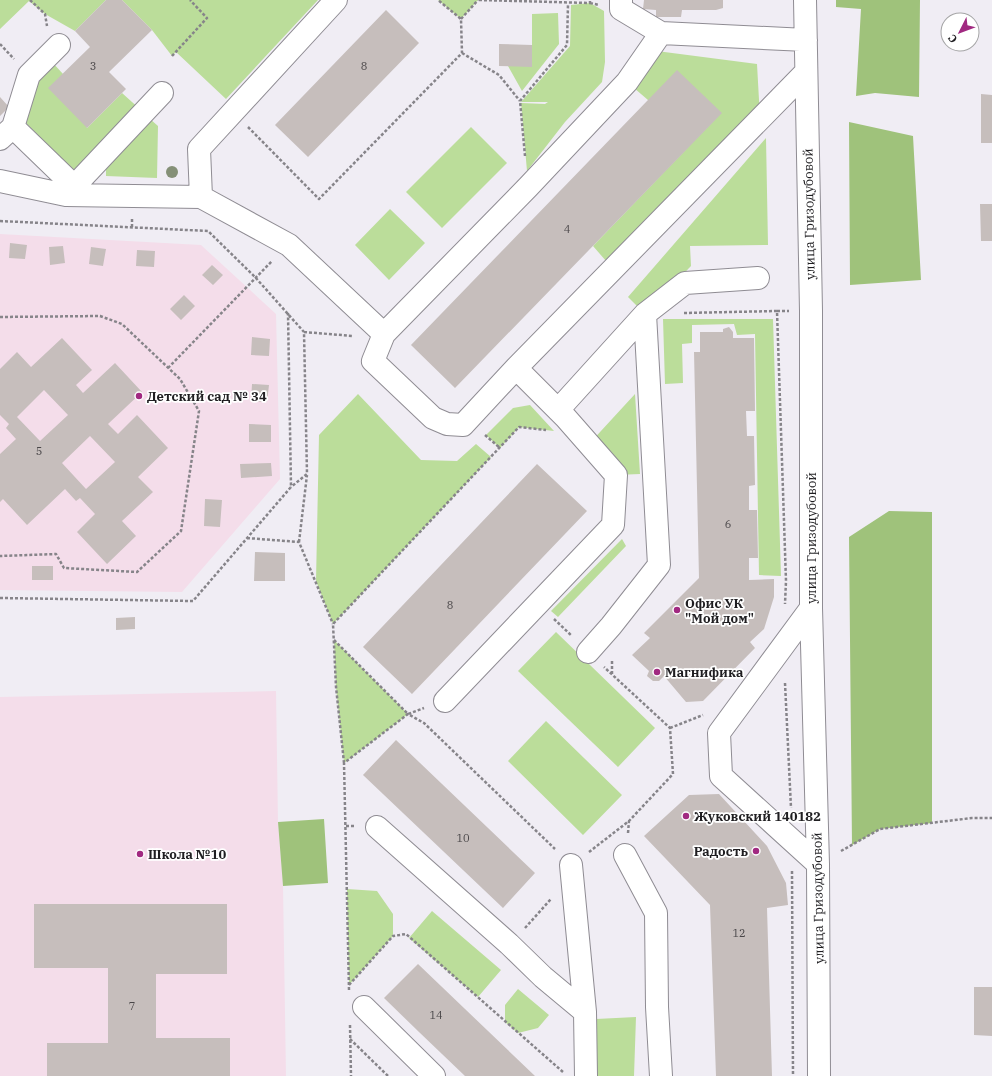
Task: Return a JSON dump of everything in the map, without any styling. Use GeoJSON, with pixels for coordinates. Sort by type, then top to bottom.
{"type":"FeatureCollection","features":[{"type":"Feature","properties":{"kind":"street"},"geometry":{"type":"LineString","coordinates":[[201,197],[199,149],[336,0]]}},
{"type":"Feature","properties":{"kind":"street"},"geometry":{"type":"LineString","coordinates":[[621,0],[621,9],[661,32],[806,40]]}},
{"type":"Feature","properties":{"kind":"street","name":"улица Гризодубовой"},"geometry":{"type":"LineString","coordinates":[[805,0],[811,319],[811,608],[818,864],[819,1076]]}},
{"type":"Feature","properties":{"kind":"street"},"geometry":{"type":"LineString","coordinates":[[661,32],[627,82],[528,187],[384,334],[373,361],[433,418],[447,424],[463,425],[516,368],[806,72]]}},
{"type":"Feature","properties":{"kind":"street"},"geometry":{"type":"LineString","coordinates":[[55,49],[29,75],[6,133],[70,190]]}},
{"type":"Feature","properties":{"kind":"street"},"geometry":{"type":"LineString","coordinates":[[70,190],[162,93]]}},
{"type":"Feature","properties":{"kind":"street"},"geometry":{"type":"LineString","coordinates":[[0,181],[70,190],[201,197],[289,245],[384,334]]}},
{"type":"Feature","properties":{"kind":"street"},"geometry":{"type":"LineString","coordinates":[[562,414],[645,314],[685,283],[758,278]]}},
{"type":"Feature","properties":{"kind":"street"},"geometry":{"type":"LineString","coordinates":[[588,652],[659,565],[645,314]]}},
{"type":"Feature","properties":{"kind":"street"},"geometry":{"type":"LineString","coordinates":[[445,701],[613,525],[616,475],[562,414],[516,368]]}},
{"type":"Feature","properties":{"kind":"street"},"geometry":{"type":"LineString","coordinates":[[811,608],[719,733],[721,776],[818,864]]}},
{"type":"Feature","properties":{"kind":"street"},"geometry":{"type":"LineString","coordinates":[[377,827],[509,944],[543,977],[585,1012]]}},
{"type":"Feature","properties":{"kind":"street"},"geometry":{"type":"LineString","coordinates":[[625,855],[656,913],[657,1007],[661,1076]]}},
{"type":"Feature","properties":{"kind":"street"},"geometry":{"type":"LineString","coordinates":[[572,871],[585,1012],[586,1076]]}},
{"type":"Feature","properties":{"kind":"street"},"geometry":{"type":"LineString","coordinates":[[357,1012],[434,1076]]}},
{"type":"Feature","properties":{"kind":"path"},"geometry":{"type":"LineString","coordinates":[[30,0],[45,14],[55,49]]}},
{"type":"Feature","properties":{"kind":"path"},"geometry":{"type":"LineString","coordinates":[[172,56],[207,18],[190,0]]}},
{"type":"Feature","properties":{"kind":"path"},"geometry":{"type":"LineString","coordinates":[[438,0],[461,19]]}},
{"type":"Feature","properties":{"kind":"path"},"geometry":{"type":"LineString","coordinates":[[245,124],[319,199],[462,53],[461,19],[478,0],[590,4],[590,0]]}},
{"type":"Feature","properties":{"kind":"path"},"geometry":{"type":"LineString","coordinates":[[520,101],[567,44],[568,4]]}},
{"type":"Feature","properties":{"kind":"path"},"geometry":{"type":"LineString","coordinates":[[462,53],[499,75],[520,101],[528,187]]}},
{"type":"Feature","properties":{"kind":"path"},"geometry":{"type":"LineString","coordinates":[[0,221],[208,231],[256,277],[304,332],[307,474],[299,542],[333,624],[336,687],[344,763],[349,991]]}},
{"type":"Feature","properties":{"kind":"path"},"geometry":{"type":"LineString","coordinates":[[168,368],[289,245]]}},
{"type":"Feature","properties":{"kind":"path"},"geometry":{"type":"LineString","coordinates":[[682,313],[777,311],[786,581],[785,605]]}},
{"type":"Feature","properties":{"kind":"path"},"geometry":{"type":"LineString","coordinates":[[288,313],[291,487]]}},
{"type":"Feature","properties":{"kind":"path"},"geometry":{"type":"LineString","coordinates":[[0,317],[100,316],[122,324],[180,379],[199,411],[181,531],[137,572],[64,568],[56,554],[0,556]]}},
{"type":"Feature","properties":{"kind":"path"},"geometry":{"type":"LineString","coordinates":[[304,332],[350,336],[384,334]]}},
{"type":"Feature","properties":{"kind":"path"},"geometry":{"type":"LineString","coordinates":[[333,624],[519,427],[554,431],[562,414]]}},
{"type":"Feature","properties":{"kind":"path"},"geometry":{"type":"LineString","coordinates":[[0,598],[194,601],[291,487],[307,474]]}},
{"type":"Feature","properties":{"kind":"path"},"geometry":{"type":"LineString","coordinates":[[247,538],[299,542]]}},
{"type":"Feature","properties":{"kind":"path"},"geometry":{"type":"LineString","coordinates":[[509,944],[572,871],[629,821],[673,774],[670,728],[538,603]]}},
{"type":"Feature","properties":{"kind":"path"},"geometry":{"type":"LineString","coordinates":[[334,640],[408,714],[424,723],[572,871]]}},
{"type":"Feature","properties":{"kind":"path"},"geometry":{"type":"LineString","coordinates":[[344,763],[408,714],[445,701]]}},
{"type":"Feature","properties":{"kind":"path"},"geometry":{"type":"LineString","coordinates":[[818,864],[880,830],[972,818],[992,818]]}},
{"type":"Feature","properties":{"kind":"path"},"geometry":{"type":"LineString","coordinates":[[349,985],[392,936],[406,934],[568,1076]]}},
{"type":"Feature","properties":{"kind":"path"},"geometry":{"type":"LineString","coordinates":[[351,1076],[350,1039],[357,1012]]}},
{"type":"Feature","properties":{"kind":"path"},"geometry":{"type":"LineString","coordinates":[[350,1039],[388,1076]]}},
{"type":"Feature","properties":{"kind":"shaded area","name":"Детский сад № 34"},"geometry":{"type":"Polygon","coordinates":[[[0,234],[201,245],[276,314],[280,479],[182,592],[0,590],[0,234]]]}},
{"type":"Feature","properties":{"kind":"shaded area","name":"Школа №10"},"geometry":{"type":"Polygon","coordinates":[[[276,691],[278,822],[283,886],[286,1076],[0,1076],[0,697],[276,691]]]}},
{"type":"Feature","properties":{"kind":"green space"},"geometry":{"type":"Polygon","coordinates":[[[0,0],[106,0],[75,31],[45,14],[29,1],[0,29],[0,0]]]}},
{"type":"Feature","properties":{"kind":"green space"},"geometry":{"type":"Polygon","coordinates":[[[122,0],[318,0],[226,99],[176,52],[172,56],[152,30],[122,0]]]}},
{"type":"Feature","properties":{"kind":"green space"},"geometry":{"type":"Polygon","coordinates":[[[438,0],[478,0],[461,19],[438,0]]]}},
{"type":"Feature","properties":{"kind":"green space"},"geometry":{"type":"Polygon","coordinates":[[[836,0],[920,0],[919,97],[875,93],[856,96],[861,9],[836,7],[836,0]]]}},
{"type":"Feature","properties":{"kind":"green space"},"geometry":{"type":"Polygon","coordinates":[[[590,3],[604,11],[605,62],[602,82],[565,122],[527,171],[521,103],[545,104],[548,102],[521,102],[570,46],[571,5],[590,3]]]}},
{"type":"Feature","properties":{"kind":"green space"},"geometry":{"type":"Polygon","coordinates":[[[558,13],[559,44],[522,91],[508,66],[532,66],[532,14],[558,13]]]}},
{"type":"Feature","properties":{"kind":"green space"},"geometry":{"type":"Polygon","coordinates":[[[649,50],[757,64],[760,118],[613,269],[593,246],[721,113],[648,100],[627,82],[649,50]]]}},
{"type":"Feature","properties":{"kind":"green space"},"geometry":{"type":"Polygon","coordinates":[[[52,62],[63,74],[87,128],[122,93],[142,111],[81,178],[22,119],[34,79],[52,62]]]}},
{"type":"Feature","properties":{"kind":"green space"},"geometry":{"type":"Polygon","coordinates":[[[150,119],[158,126],[157,178],[106,176],[106,165],[150,119]]]}},
{"type":"Feature","properties":{"kind":"green space"},"geometry":{"type":"Polygon","coordinates":[[[849,122],[913,136],[921,280],[850,285],[849,122]]]}},
{"type":"Feature","properties":{"kind":"green space"},"geometry":{"type":"Polygon","coordinates":[[[471,127],[507,163],[442,228],[406,192],[471,127]]]}},
{"type":"Feature","properties":{"kind":"green space"},"geometry":{"type":"Polygon","coordinates":[[[766,138],[768,245],[690,246],[691,266],[645,314],[628,297],[766,138]]]}},
{"type":"Feature","properties":{"kind":"green space"},"geometry":{"type":"Polygon","coordinates":[[[390,209],[425,243],[389,280],[355,245],[390,209]]]}},
{"type":"Feature","properties":{"kind":"green space"},"geometry":{"type":"Polygon","coordinates":[[[663,319],[773,319],[781,576],[759,575],[755,334],[737,335],[734,324],[692,325],[692,343],[682,344],[683,383],[665,384],[663,319]]]}},
{"type":"Feature","properties":{"kind":"green space"},"geometry":{"type":"Polygon","coordinates":[[[358,394],[421,460],[457,461],[476,444],[491,457],[333,624],[316,581],[319,435],[358,394]]]}},
{"type":"Feature","properties":{"kind":"green space"},"geometry":{"type":"Polygon","coordinates":[[[635,394],[640,474],[616,475],[589,444],[635,394]]]}},
{"type":"Feature","properties":{"kind":"green space"},"geometry":{"type":"Polygon","coordinates":[[[530,405],[554,431],[519,427],[500,448],[486,435],[513,408],[530,405]]]}},
{"type":"Feature","properties":{"kind":"green space"},"geometry":{"type":"Polygon","coordinates":[[[889,511],[932,512],[932,823],[880,829],[852,845],[849,537],[889,511]]]}},
{"type":"Feature","properties":{"kind":"green space"},"geometry":{"type":"Polygon","coordinates":[[[622,539],[626,546],[558,617],[551,611],[622,539]]]}},
{"type":"Feature","properties":{"kind":"green space"},"geometry":{"type":"Polygon","coordinates":[[[556,632],[655,728],[618,767],[518,671],[556,632]]]}},
{"type":"Feature","properties":{"kind":"green space"},"geometry":{"type":"Polygon","coordinates":[[[334,640],[408,714],[344,763],[336,687],[334,640]]]}},
{"type":"Feature","properties":{"kind":"green space"},"geometry":{"type":"Polygon","coordinates":[[[546,721],[622,795],[583,835],[508,761],[546,721]]]}},
{"type":"Feature","properties":{"kind":"green space"},"geometry":{"type":"Polygon","coordinates":[[[324,819],[328,883],[283,886],[278,822],[324,819]]]}},
{"type":"Feature","properties":{"kind":"green space"},"geometry":{"type":"Polygon","coordinates":[[[347,889],[377,891],[393,914],[393,936],[349,985],[347,889]]]}},
{"type":"Feature","properties":{"kind":"green space"},"geometry":{"type":"Polygon","coordinates":[[[432,911],[501,970],[478,997],[409,938],[432,911]]]}},
{"type":"Feature","properties":{"kind":"green space"},"geometry":{"type":"Polygon","coordinates":[[[518,989],[549,1015],[538,1028],[518,1033],[505,1022],[505,1005],[518,989]]]}},
{"type":"Feature","properties":{"kind":"green space"},"geometry":{"type":"Polygon","coordinates":[[[636,1017],[634,1076],[595,1076],[596,1019],[636,1017]]]}},
{"type":"Feature","properties":{"kind":"building"},"geometry":{"type":"Polygon","coordinates":[[[106,0],[122,0],[152,30],[109,72],[126,89],[87,128],[48,88],[90,47],[75,31],[106,0]]]}},
{"type":"Feature","properties":{"kind":"building"},"geometry":{"type":"Polygon","coordinates":[[[644,0],[723,0],[723,8],[716,10],[682,10],[681,17],[656,17],[656,10],[643,9],[644,0]]]}},
{"type":"Feature","properties":{"kind":"building"},"geometry":{"type":"Polygon","coordinates":[[[386,10],[419,43],[308,157],[275,125],[386,10]]]}},
{"type":"Feature","properties":{"kind":"building"},"geometry":{"type":"Polygon","coordinates":[[[499,44],[532,45],[532,67],[499,66],[499,44]]]}},
{"type":"Feature","properties":{"kind":"building"},"geometry":{"type":"Polygon","coordinates":[[[677,70],[722,113],[455,388],[411,345],[677,70]]]}},
{"type":"Feature","properties":{"kind":"building"},"geometry":{"type":"Polygon","coordinates":[[[981,94],[992,95],[992,143],[981,143],[981,94]]]}},
{"type":"Feature","properties":{"kind":"building"},"geometry":{"type":"Polygon","coordinates":[[[0,97],[9,107],[0,116],[0,97]]]}},
{"type":"Feature","properties":{"kind":"building"},"geometry":{"type":"Polygon","coordinates":[[[980,204],[992,204],[992,241],[981,241],[980,204]]]}},
{"type":"Feature","properties":{"kind":"building"},"geometry":{"type":"Polygon","coordinates":[[[10,243],[27,245],[25,259],[9,258],[10,243]]]}},
{"type":"Feature","properties":{"kind":"building"},"geometry":{"type":"Polygon","coordinates":[[[63,246],[65,263],[50,265],[49,247],[63,246]]]}},
{"type":"Feature","properties":{"kind":"building"},"geometry":{"type":"Polygon","coordinates":[[[91,247],[106,249],[103,266],[89,264],[91,247]]]}},
{"type":"Feature","properties":{"kind":"building"},"geometry":{"type":"Polygon","coordinates":[[[137,250],[155,251],[154,267],[136,266],[137,250]]]}},
{"type":"Feature","properties":{"kind":"building"},"geometry":{"type":"Polygon","coordinates":[[[212,265],[223,275],[213,285],[202,275],[212,265]]]}},
{"type":"Feature","properties":{"kind":"building"},"geometry":{"type":"Polygon","coordinates":[[[184,295],[195,306],[181,320],[170,309],[184,295]]]}},
{"type":"Feature","properties":{"kind":"building"},"geometry":{"type":"Polygon","coordinates":[[[729,327],[733,332],[733,338],[754,338],[755,411],[746,411],[747,436],[754,436],[755,485],[749,486],[749,510],[757,510],[758,558],[749,558],[749,580],[774,579],[774,597],[764,629],[750,642],[755,648],[703,701],[686,702],[664,676],[659,681],[653,681],[647,676],[649,671],[632,655],[650,638],[644,633],[699,578],[694,352],[700,352],[700,332],[723,332],[723,329],[729,327]]]}},
{"type":"Feature","properties":{"kind":"building"},"geometry":{"type":"Polygon","coordinates":[[[252,337],[270,339],[269,356],[251,355],[252,337]]]}},
{"type":"Feature","properties":{"kind":"building"},"geometry":{"type":"Polygon","coordinates":[[[62,338],[92,370],[76,385],[83,393],[115,363],[142,392],[108,424],[118,434],[137,415],[168,448],[138,477],[153,492],[122,521],[136,536],[107,564],[77,532],[95,514],[80,498],[76,501],[65,489],[27,525],[3,499],[0,502],[0,454],[16,439],[6,428],[9,424],[0,415],[0,369],[17,352],[31,367],[62,338]],[[44,390],[17,417],[40,441],[68,415],[44,390]],[[90,436],[62,463],[86,489],[115,462],[90,436]]]}},
{"type":"Feature","properties":{"kind":"building"},"geometry":{"type":"Polygon","coordinates":[[[252,384],[269,385],[267,402],[251,401],[252,384]]]}},
{"type":"Feature","properties":{"kind":"building"},"geometry":{"type":"Polygon","coordinates":[[[249,424],[271,425],[271,442],[249,442],[249,424]]]}},
{"type":"Feature","properties":{"kind":"building"},"geometry":{"type":"Polygon","coordinates":[[[271,463],[272,476],[241,478],[240,464],[271,463]]]}},
{"type":"Feature","properties":{"kind":"building"},"geometry":{"type":"Polygon","coordinates":[[[537,464],[587,511],[412,694],[363,647],[537,464]]]}},
{"type":"Feature","properties":{"kind":"building"},"geometry":{"type":"Polygon","coordinates":[[[205,499],[222,500],[220,527],[204,526],[205,499]]]}},
{"type":"Feature","properties":{"kind":"building"},"geometry":{"type":"Polygon","coordinates":[[[255,552],[285,553],[285,581],[254,581],[255,552]]]}},
{"type":"Feature","properties":{"kind":"building"},"geometry":{"type":"Polygon","coordinates":[[[32,566],[53,566],[53,580],[32,580],[32,566]]]}},
{"type":"Feature","properties":{"kind":"building"},"geometry":{"type":"Polygon","coordinates":[[[135,617],[135,629],[116,630],[116,618],[135,617]]]}},
{"type":"Feature","properties":{"kind":"building"},"geometry":{"type":"Polygon","coordinates":[[[396,740],[535,873],[503,908],[363,775],[396,740]]]}},
{"type":"Feature","properties":{"kind":"building"},"geometry":{"type":"Polygon","coordinates":[[[719,794],[767,846],[786,883],[788,905],[767,908],[772,1076],[716,1076],[710,905],[644,836],[689,795],[719,794]]]}},
{"type":"Feature","properties":{"kind":"building"},"geometry":{"type":"Polygon","coordinates":[[[34,904],[227,904],[227,974],[156,974],[156,1038],[230,1038],[230,1076],[47,1076],[47,1043],[108,1043],[108,968],[34,968],[34,904]]]}},
{"type":"Feature","properties":{"kind":"building"},"geometry":{"type":"Polygon","coordinates":[[[418,964],[535,1076],[465,1076],[419,1032],[384,998],[418,964]]]}},
{"type":"Feature","properties":{"kind":"building"},"geometry":{"type":"Polygon","coordinates":[[[974,987],[992,987],[992,1036],[974,1035],[974,987]]]}},
{"type":"Feature","properties":{"kind":"place","name":"Детский сад № 34"},"geometry":{"type":"Point","coordinates":[139,396]}},
{"type":"Feature","properties":{"kind":"place","name":"Офис УК \"Мой дом\""},"geometry":{"type":"Point","coordinates":[677,610]}},
{"type":"Feature","properties":{"kind":"place","name":"Магнифика"},"geometry":{"type":"Point","coordinates":[657,672]}},
{"type":"Feature","properties":{"kind":"place","name":"Жуковский 140182"},"geometry":{"type":"Point","coordinates":[686,816]}},
{"type":"Feature","properties":{"kind":"place","name":"Радость"},"geometry":{"type":"Point","coordinates":[756,851]}},
{"type":"Feature","properties":{"kind":"place","name":"Школа №10"},"geometry":{"type":"Point","coordinates":[140,854]}}]}
